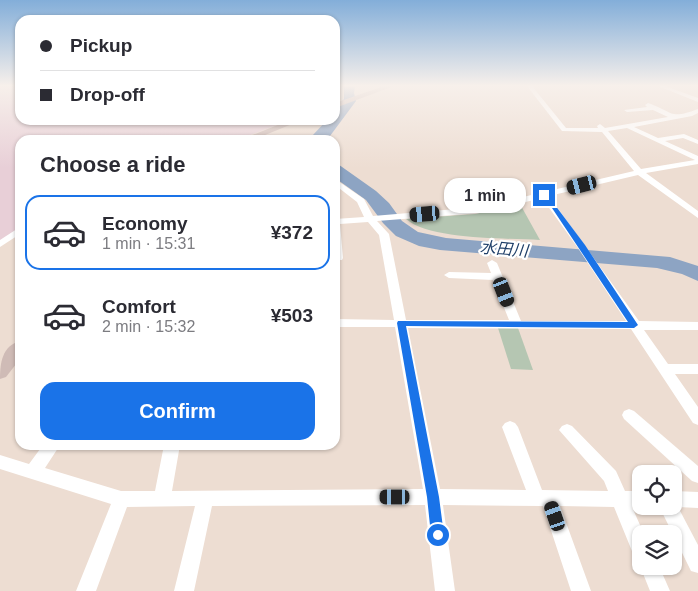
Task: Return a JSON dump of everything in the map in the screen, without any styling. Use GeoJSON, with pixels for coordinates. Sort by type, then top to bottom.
{"type":"FeatureCollection","features":[{"type":"Feature","properties":{"kind":"main road"},"geometry":{"type":"LineString","coordinates":[[259,135],[285,125]]}},
{"type":"Feature","properties":{"kind":"main road"},"geometry":{"type":"LineString","coordinates":[[0,372],[15,354]]}},
{"type":"Feature","properties":{"kind":"street"},"geometry":{"type":"LineString","coordinates":[[551,114],[564,130],[626,125],[690,114]]}},
{"type":"Feature","properties":{"kind":"street"},"geometry":{"type":"LineString","coordinates":[[665,114],[673,117]]}},
{"type":"Feature","properties":{"kind":"street"},"geometry":{"type":"LineString","coordinates":[[626,125],[698,161]]}},
{"type":"Feature","properties":{"kind":"street"},"geometry":{"type":"LineString","coordinates":[[601,127],[640,172],[697,214]]}},
{"type":"Feature","properties":{"kind":"street"},"geometry":{"type":"LineString","coordinates":[[657,140],[684,136],[698,142]]}},
{"type":"Feature","properties":{"kind":"street"},"geometry":{"type":"LineString","coordinates":[[340,222],[480,210],[640,172],[698,161]]}},
{"type":"Feature","properties":{"kind":"street"},"geometry":{"type":"LineString","coordinates":[[340,185],[361,201],[370,219],[384,234],[433,497],[445,591]]}},
{"type":"Feature","properties":{"kind":"street"},"geometry":{"type":"LineString","coordinates":[[544,195],[582,247],[698,419]]}},
{"type":"Feature","properties":{"kind":"street"},"geometry":{"type":"LineString","coordinates":[[0,244],[15,234]]}},
{"type":"Feature","properties":{"kind":"street"},"geometry":{"type":"LineString","coordinates":[[492,263],[516,324]]}},
{"type":"Feature","properties":{"kind":"street"},"geometry":{"type":"LineString","coordinates":[[450,275],[498,277]]}},
{"type":"Feature","properties":{"kind":"street"},"geometry":{"type":"LineString","coordinates":[[340,323],[698,326]]}},
{"type":"Feature","properties":{"kind":"street"},"geometry":{"type":"LineString","coordinates":[[665,369],[698,369]]}},
{"type":"Feature","properties":{"kind":"street"},"geometry":{"type":"LineString","coordinates":[[629,415],[698,476]]}},
{"type":"Feature","properties":{"kind":"street"},"geometry":{"type":"LineString","coordinates":[[510,427],[543,498],[581,591]]}},
{"type":"Feature","properties":{"kind":"street"},"geometry":{"type":"LineString","coordinates":[[567,430],[610,476],[632,528]]}},
{"type":"Feature","properties":{"kind":"street"},"geometry":{"type":"LineString","coordinates":[[33,472],[48,450]]}},
{"type":"Feature","properties":{"kind":"street"},"geometry":{"type":"LineString","coordinates":[[162,499],[171,450]]}},
{"type":"Feature","properties":{"kind":"street"},"geometry":{"type":"LineString","coordinates":[[0,462],[121,499],[433,497],[632,499]]}},
{"type":"Feature","properties":{"kind":"street"},"geometry":{"type":"LineString","coordinates":[[86,591],[121,499]]}},
{"type":"Feature","properties":{"kind":"street"},"geometry":{"type":"LineString","coordinates":[[184,591],[205,499]]}},
{"type":"Feature","properties":{"kind":"street"},"geometry":{"type":"LineString","coordinates":[[682,500],[698,500]]}},
{"type":"Feature","properties":{"kind":"street"},"geometry":{"type":"LineString","coordinates":[[673,515],[698,564]]}},
{"type":"Feature","properties":{"kind":"street"},"geometry":{"type":"LineString","coordinates":[[653,575],[660,591]]}},
{"type":"Feature","properties":{"kind":"shaded area"},"geometry":{"type":"Polygon","coordinates":[[[0,114],[15,114],[15,125],[277,125],[250,135],[15,135],[15,230],[0,241],[0,114]]]}},
{"type":"Feature","properties":{"kind":"green space"},"geometry":{"type":"Polygon","coordinates":[[[520,204],[540,240],[470,237],[450,234],[417,226],[406,219],[475,214],[520,204]]]}},
{"type":"Feature","properties":{"kind":"green space"},"geometry":{"type":"Polygon","coordinates":[[[498,328],[518,328],[533,370],[511,369],[498,328]]]}},
{"type":"Feature","properties":{"kind":"water"},"geometry":{"type":"Polygon","coordinates":[[[340,114],[347,114],[340,123],[340,114]]]}},
{"type":"Feature","properties":{"kind":"water"},"geometry":{"type":"Polygon","coordinates":[[[322,125],[338,125],[331,135],[313,135],[322,125]]]}},
{"type":"Feature","properties":{"kind":"water","name":"水田川"},"geometry":{"type":"Polygon","coordinates":[[[340,166],[376,191],[389,203],[402,221],[418,232],[446,238],[670,257],[698,266],[698,281],[682,274],[657,268],[440,250],[419,246],[396,236],[383,223],[366,200],[340,182],[340,166]]]}},
{"type":"Feature","properties":{"kind":"route"},"geometry":{"type":"LineString","coordinates":[[438,535],[402,323],[634,325],[582,247],[544,195]]}}]}
